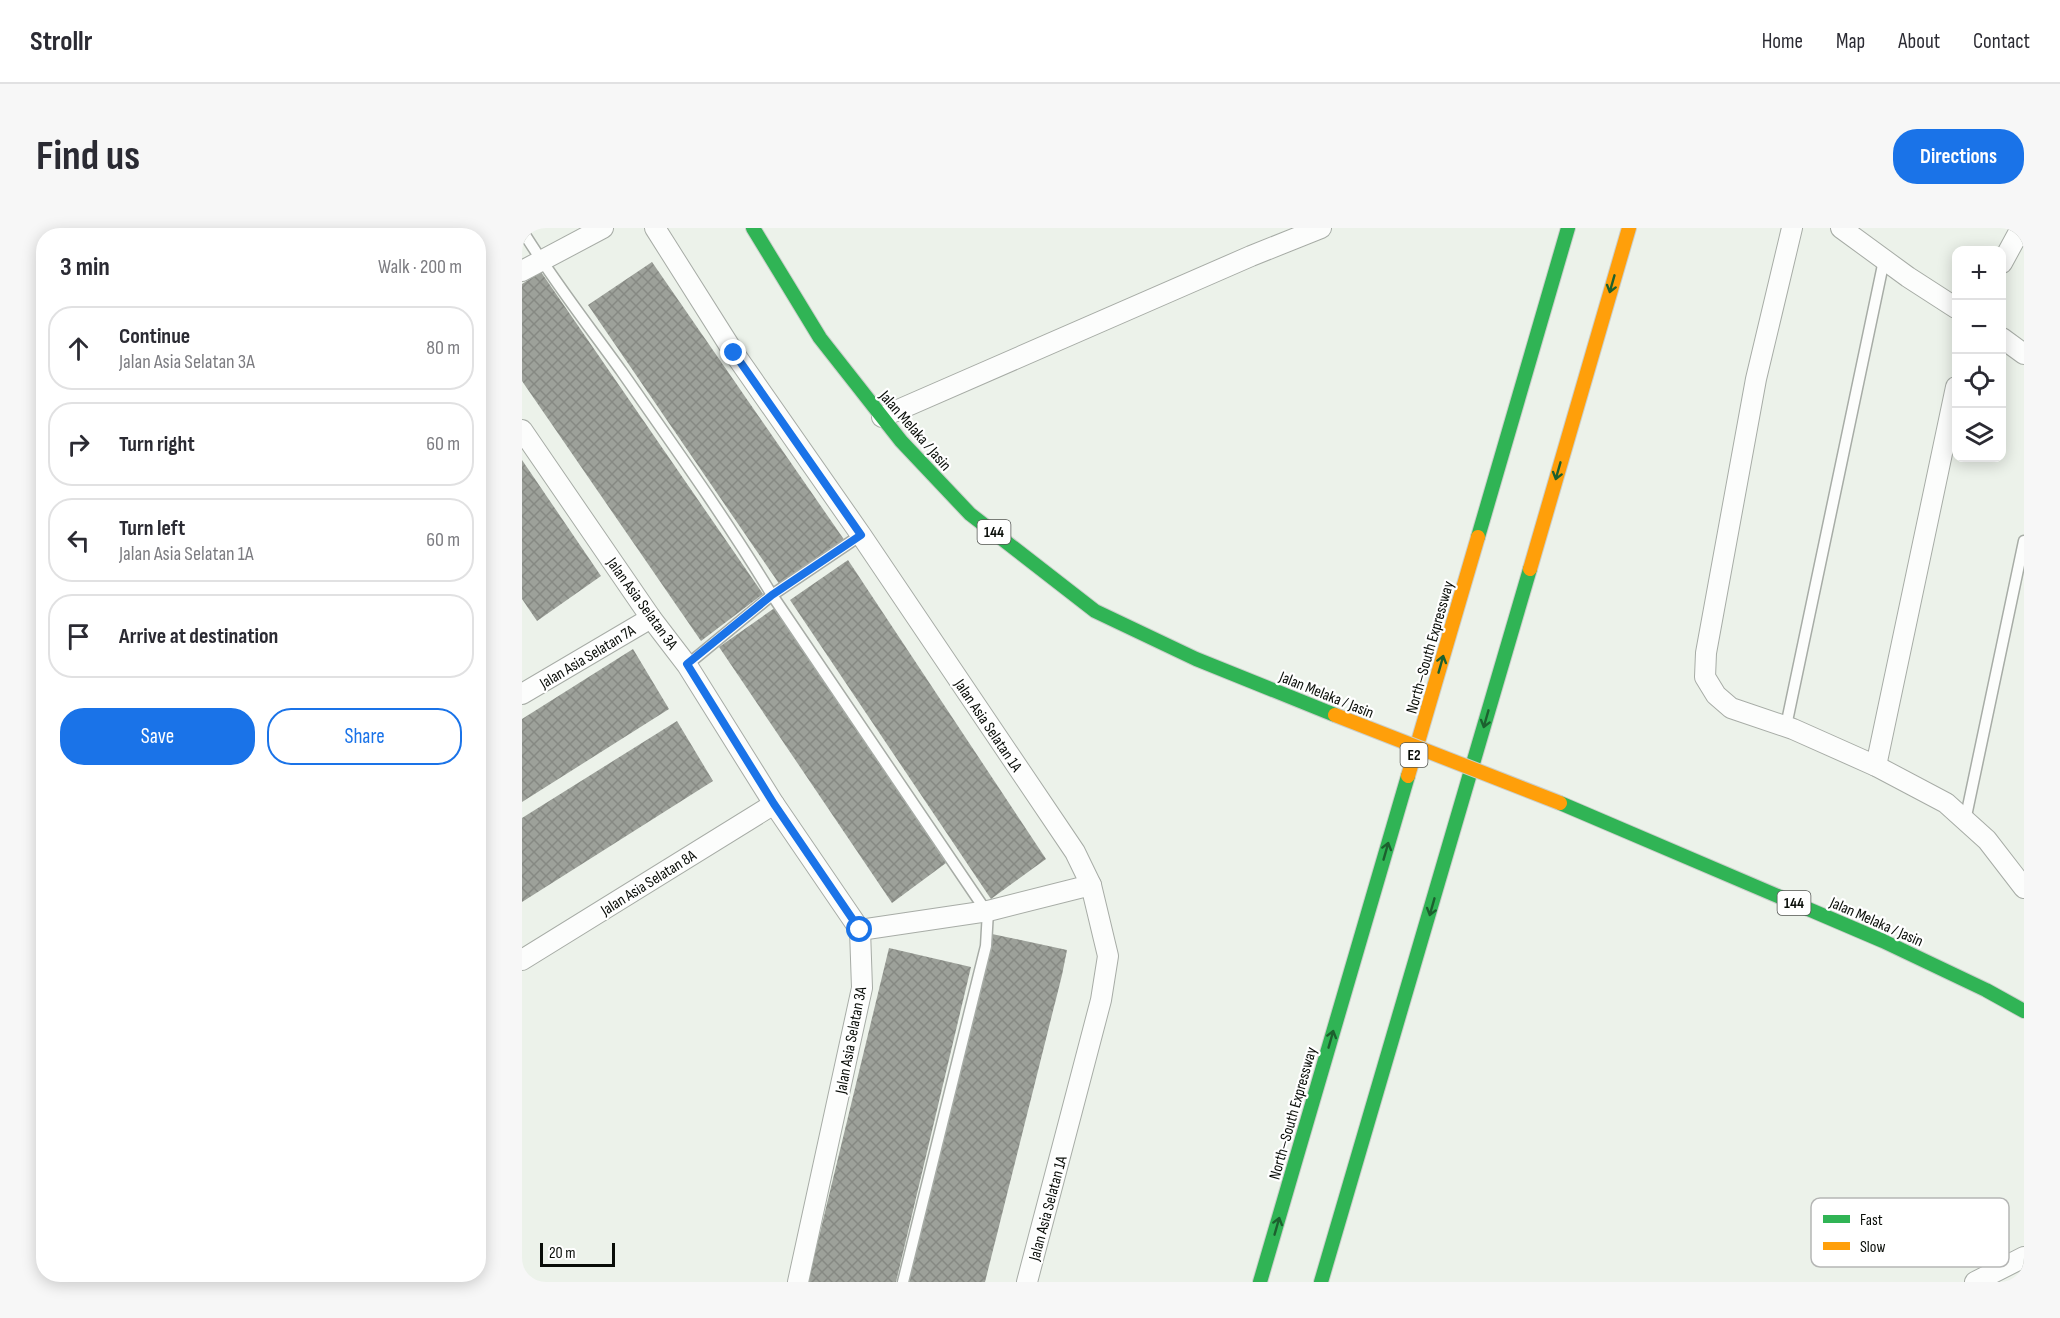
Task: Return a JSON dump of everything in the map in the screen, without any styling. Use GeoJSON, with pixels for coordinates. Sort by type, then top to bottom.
{"type":"FeatureCollection","features":[{"type":"Feature","properties":{"kind":"main road","name":"Jalan Melaka / Jasin"},"geometry":{"type":"LineString","coordinates":[[753,228],[819,338],[900,441],[970,514],[1095,611],[1196,659],[1560,803],[1883,941],[1986,990],[2024,1011]]}},
{"type":"Feature","properties":{"kind":"main road","name":"North–South Expressway"},"geometry":{"type":"LineString","coordinates":[[1260,1282],[1568,228]]}},
{"type":"Feature","properties":{"kind":"main road"},"geometry":{"type":"LineString","coordinates":[[1321,1282],[1629,228]]}},
{"type":"Feature","properties":{"kind":"street"},"geometry":{"type":"LineString","coordinates":[[522,271],[603,228]]}},
{"type":"Feature","properties":{"kind":"street","name":"Jalan Asia Selatan 1A"},"geometry":{"type":"LineString","coordinates":[[655,228],[734,353],[861,535],[1075,852],[1091,885],[1108,956],[1101,1000],[1027,1282]]}},
{"type":"Feature","properties":{"kind":"street"},"geometry":{"type":"LineString","coordinates":[[882,417],[1251,256],[1321,228]]}},
{"type":"Feature","properties":{"kind":"street"},"geometry":{"type":"LineString","coordinates":[[1792,228],[1756,379],[1706,652],[1705,677],[1716,695],[1731,708],[1786,726],[1876,766],[1946,803],[1987,840],[2024,888]]}},
{"type":"Feature","properties":{"kind":"street"},"geometry":{"type":"LineString","coordinates":[[1841,228],[1952,305]]}},
{"type":"Feature","properties":{"kind":"street"},"geometry":{"type":"LineString","coordinates":[[2006,254],[2021,228]]}},
{"type":"Feature","properties":{"kind":"street"},"geometry":{"type":"LineString","coordinates":[[2006,341],[2024,354]]}},
{"type":"Feature","properties":{"kind":"street"},"geometry":{"type":"LineString","coordinates":[[1876,766],[1952,406]]}},
{"type":"Feature","properties":{"kind":"street","name":"Jalan Asia Selatan 3A"},"geometry":{"type":"LineString","coordinates":[[522,430],[651,618],[687,664],[774,804],[860,930],[862,988],[798,1282]]}},
{"type":"Feature","properties":{"kind":"street","name":"Jalan Asia Selatan 7A"},"geometry":{"type":"LineString","coordinates":[[522,694],[651,618]]}},
{"type":"Feature","properties":{"kind":"street","name":"Jalan Asia Selatan 8A"},"geometry":{"type":"LineString","coordinates":[[522,960],[774,804]]}},
{"type":"Feature","properties":{"kind":"street"},"geometry":{"type":"LineString","coordinates":[[860,930],[988,911],[1091,885]]}},
{"type":"Feature","properties":{"kind":"street"},"geometry":{"type":"LineString","coordinates":[[2009,1265],[2024,1257]]}},
{"type":"Feature","properties":{"kind":"street"},"geometry":{"type":"LineString","coordinates":[[1975,1282],[2004,1267]]}},
{"type":"Feature","properties":{"kind":"lane"},"geometry":{"type":"LineString","coordinates":[[522,230],[541,261],[752,561],[772,595],[988,911],[986,946],[903,1282]]}},
{"type":"Feature","properties":{"kind":"lane"},"geometry":{"type":"LineString","coordinates":[[1786,726],[1884,260]]}},
{"type":"Feature","properties":{"kind":"lane"},"geometry":{"type":"LineString","coordinates":[[687,664],[772,595],[861,535]]}},
{"type":"Feature","properties":{"kind":"lane"},"geometry":{"type":"LineString","coordinates":[[1965,820],[2024,541]]}},
{"type":"Feature","properties":{"kind":"building"},"geometry":{"type":"Polygon","coordinates":[[[652,262],[845,541],[782,588],[588,305],[652,262]]]}},
{"type":"Feature","properties":{"kind":"building"},"geometry":{"type":"Polygon","coordinates":[[[541,272],[763,594],[701,641],[522,381],[522,284],[541,272]]]}},
{"type":"Feature","properties":{"kind":"building"},"geometry":{"type":"Polygon","coordinates":[[[522,460],[601,576],[537,621],[522,599],[522,460]]]}},
{"type":"Feature","properties":{"kind":"building"},"geometry":{"type":"Polygon","coordinates":[[[848,560],[1046,859],[991,899],[790,600],[848,560]]]}},
{"type":"Feature","properties":{"kind":"building"},"geometry":{"type":"Polygon","coordinates":[[[776,607],[946,863],[892,903],[719,647],[776,607]]]}},
{"type":"Feature","properties":{"kind":"building"},"geometry":{"type":"Polygon","coordinates":[[[633,649],[669,709],[522,802],[522,719],[633,649]]]}},
{"type":"Feature","properties":{"kind":"building"},"geometry":{"type":"Polygon","coordinates":[[[677,721],[713,781],[522,902],[522,818],[677,721]]]}},
{"type":"Feature","properties":{"kind":"building"},"geometry":{"type":"Polygon","coordinates":[[[992,934],[1067,950],[1062,975],[985,1282],[906,1282],[992,934]]]}},
{"type":"Feature","properties":{"kind":"building"},"geometry":{"type":"Polygon","coordinates":[[[889,948],[971,967],[896,1282],[808,1282],[889,948]]]}},
{"type":"Feature","properties":{"kind":"traffic: fast"},"geometry":{"type":"LineString","coordinates":[[753,228],[820,338],[901,441],[970,514],[1095,611],[1196,659],[1335,715]]}},
{"type":"Feature","properties":{"kind":"traffic: fast"},"geometry":{"type":"LineString","coordinates":[[1478,537],[1568,228]]}},
{"type":"Feature","properties":{"kind":"traffic: fast"},"geometry":{"type":"LineString","coordinates":[[1321,1282],[1530,569]]}},
{"type":"Feature","properties":{"kind":"traffic: fast"},"geometry":{"type":"LineString","coordinates":[[1260,1282],[1408,776]]}},
{"type":"Feature","properties":{"kind":"traffic: fast"},"geometry":{"type":"LineString","coordinates":[[1560,803],[1883,941],[1986,990],[2024,1011]]}},
{"type":"Feature","properties":{"kind":"traffic: slow"},"geometry":{"type":"LineString","coordinates":[[1530,569],[1629,228]]}},
{"type":"Feature","properties":{"kind":"traffic: slow"},"geometry":{"type":"LineString","coordinates":[[1408,776],[1478,537]]}},
{"type":"Feature","properties":{"kind":"traffic: slow"},"geometry":{"type":"LineString","coordinates":[[1335,715],[1560,803]]}},
{"type":"Feature","properties":{"kind":"route"},"geometry":{"type":"LineString","coordinates":[[734,353],[861,535],[772,595],[687,664],[774,804],[860,930]]}}]}
